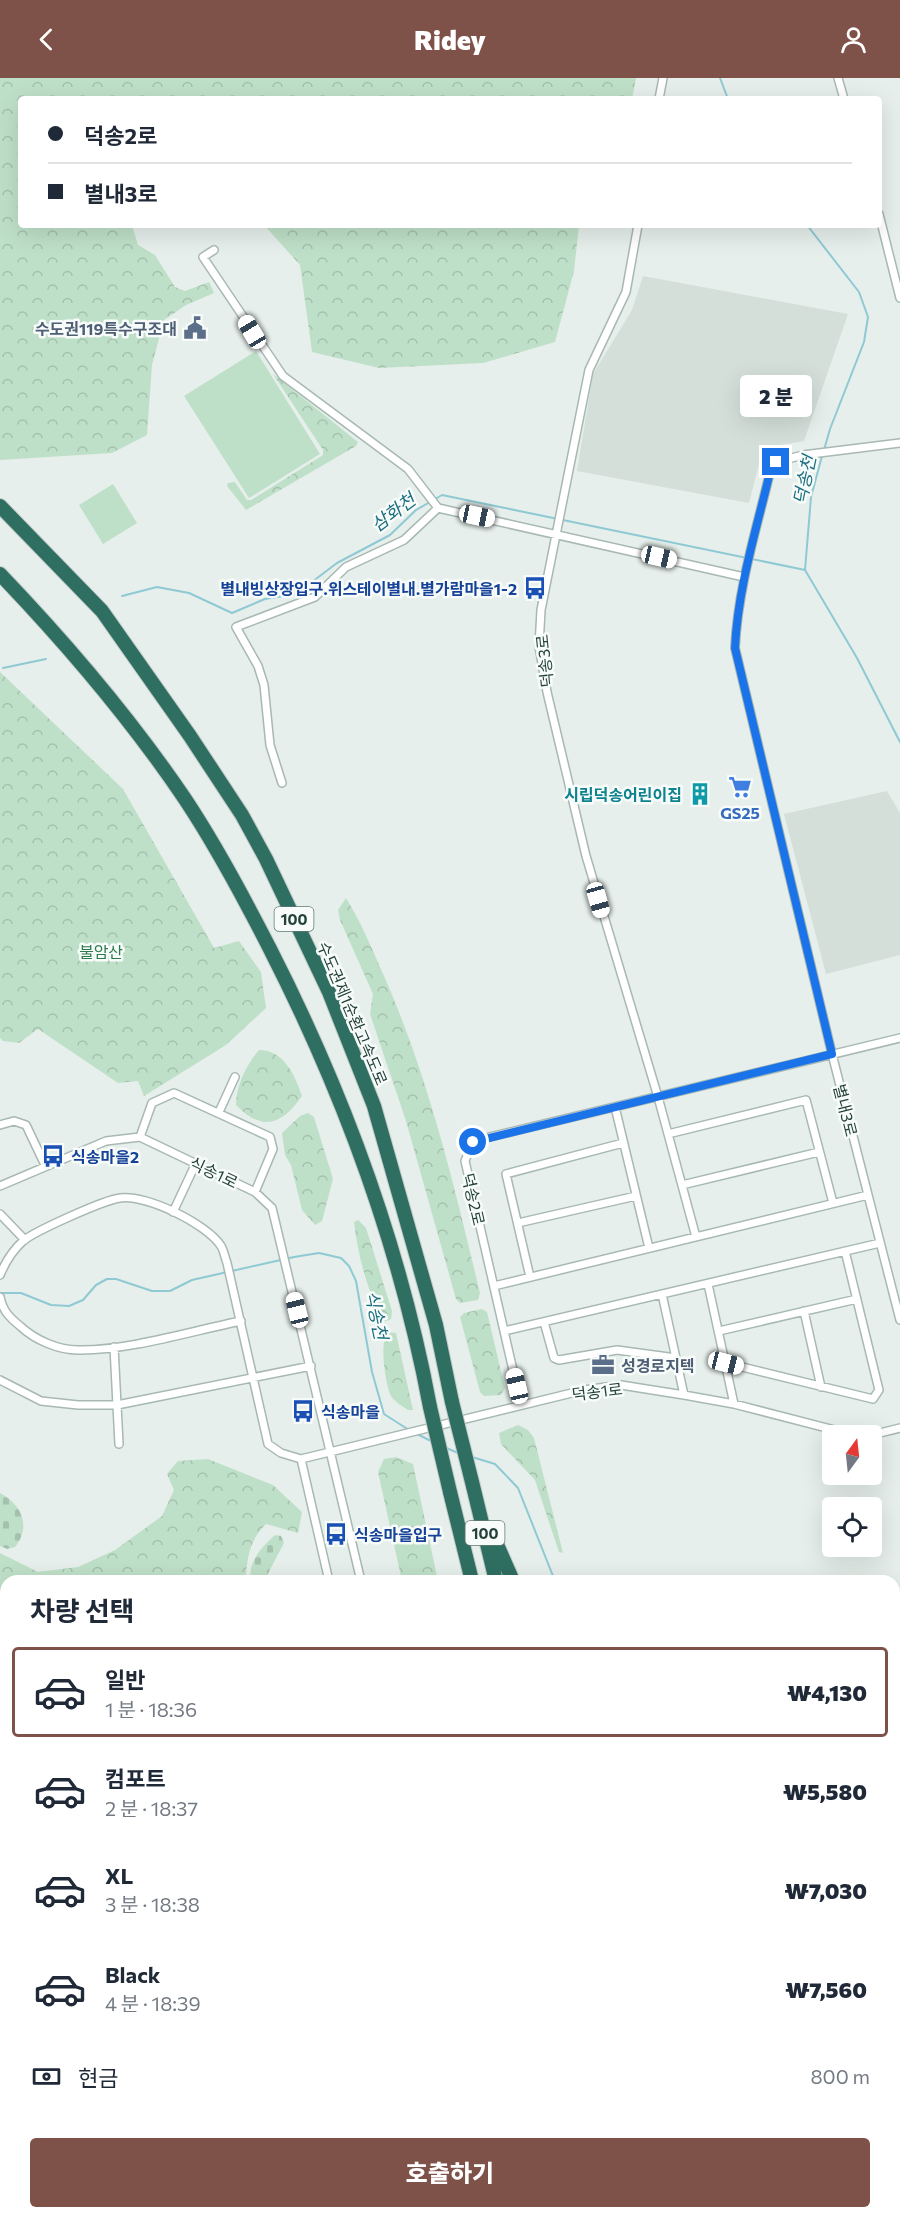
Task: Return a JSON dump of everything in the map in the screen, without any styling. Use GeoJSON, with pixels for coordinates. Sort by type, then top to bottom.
{"type":"FeatureCollection","features":[{"type":"Feature","properties":{"kind":"highway","name":"수도권제1순환고속도로"},"geometry":{"type":"LineString","coordinates":[[0,506],[102,612],[190,736],[242,815],[266,859],[329,992],[374,1106],[436,1325],[452,1402],[495,1575]]}},
{"type":"Feature","properties":{"kind":"highway","name":"100"},"geometry":{"type":"LineString","coordinates":[[0,574],[97,682],[158,760],[186,801],[236,884],[325,1063],[376,1196],[400,1276],[471,1575]]}},
{"type":"Feature","properties":{"kind":"highway"},"geometry":{"type":"LineString","coordinates":[[475,1491],[510,1575]]}},
{"type":"Feature","properties":{"kind":"highway"},"geometry":{"type":"LineString","coordinates":[[451,1496],[461,1575]]}},
{"type":"Feature","properties":{"kind":"street"},"geometry":{"type":"LineString","coordinates":[[660,96],[663,78]]}},
{"type":"Feature","properties":{"kind":"street"},"geometry":{"type":"LineString","coordinates":[[838,78],[843,96]]}},
{"type":"Feature","properties":{"kind":"street"},"geometry":{"type":"LineString","coordinates":[[882,226],[900,298]]}},
{"type":"Feature","properties":{"kind":"street","name":"덕송3로"},"geometry":{"type":"LineString","coordinates":[[637,228],[626,292],[588,370],[541,610],[539,646],[547,692],[586,856],[658,1097],[696,1236]]}},
{"type":"Feature","properties":{"kind":"street"},"geometry":{"type":"LineString","coordinates":[[214,250],[203,257],[283,376],[408,469],[436,506],[744,577]]}},
{"type":"Feature","properties":{"kind":"street","name":"별내3로"},"geometry":{"type":"LineString","coordinates":[[900,443],[783,458],[771,468],[736,616],[735,648],[832,1054],[900,1320]]}},
{"type":"Feature","properties":{"kind":"street"},"geometry":{"type":"LineString","coordinates":[[282,783],[270,745],[264,685],[258,666],[236,627],[315,597],[346,567],[404,540],[436,506]]}},
{"type":"Feature","properties":{"kind":"street","name":"덕송2로"},"geometry":{"type":"LineString","coordinates":[[521,1405],[465,1161],[467,1150],[473,1142],[900,1038]]}},
{"type":"Feature","properties":{"kind":"street"},"geometry":{"type":"LineString","coordinates":[[219,1112],[236,1077]]}},
{"type":"Feature","properties":{"kind":"street"},"geometry":{"type":"LineString","coordinates":[[0,1186],[105,1141],[140,1137],[152,1102],[174,1092],[270,1137],[273,1149],[255,1192]]}},
{"type":"Feature","properties":{"kind":"street"},"geometry":{"type":"LineString","coordinates":[[668,1134],[806,1100],[833,1203]]}},
{"type":"Feature","properties":{"kind":"street"},"geometry":{"type":"LineString","coordinates":[[615,1107],[649,1248]]}},
{"type":"Feature","properties":{"kind":"street"},"geometry":{"type":"LineString","coordinates":[[0,1125],[14,1121],[26,1125],[45,1165]]}},
{"type":"Feature","properties":{"kind":"street","name":"식송1로"},"geometry":{"type":"LineString","coordinates":[[140,1137],[255,1192],[272,1208],[360,1575]]}},
{"type":"Feature","properties":{"kind":"street"},"geometry":{"type":"LineString","coordinates":[[530,1277],[506,1174],[624,1143]]}},
{"type":"Feature","properties":{"kind":"street"},"geometry":{"type":"LineString","coordinates":[[682,1185],[819,1152]]}},
{"type":"Feature","properties":{"kind":"street"},"geometry":{"type":"LineString","coordinates":[[173,1212],[196,1164]]}},
{"type":"Feature","properties":{"kind":"street"},"geometry":{"type":"LineString","coordinates":[[494,1286],[868,1195]]}},
{"type":"Feature","properties":{"kind":"street"},"geometry":{"type":"LineString","coordinates":[[518,1223],[636,1196]]}},
{"type":"Feature","properties":{"kind":"street"},"geometry":{"type":"LineString","coordinates":[[0,1275],[11,1255],[25,1240],[99,1204],[120,1198],[143,1200],[173,1212],[200,1227],[220,1245],[228,1266],[268,1444],[281,1453],[301,1459],[328,1575]]}},
{"type":"Feature","properties":{"kind":"street"},"geometry":{"type":"LineString","coordinates":[[0,1214],[25,1240]]}},
{"type":"Feature","properties":{"kind":"street"},"geometry":{"type":"LineString","coordinates":[[504,1331],[880,1243]]}},
{"type":"Feature","properties":{"kind":"street"},"geometry":{"type":"LineString","coordinates":[[726,1363],[873,1399],[879,1390],[845,1251]]}},
{"type":"Feature","properties":{"kind":"street"},"geometry":{"type":"LineString","coordinates":[[708,1284],[734,1404]]}},
{"type":"Feature","properties":{"kind":"street"},"geometry":{"type":"LineString","coordinates":[[662,1294],[684,1395]]}},
{"type":"Feature","properties":{"kind":"street"},"geometry":{"type":"LineString","coordinates":[[0,1299],[2,1313],[26,1332],[56,1347],[78,1350],[114,1347],[241,1321]]}},
{"type":"Feature","properties":{"kind":"street"},"geometry":{"type":"LineString","coordinates":[[719,1331],[857,1299]]}},
{"type":"Feature","properties":{"kind":"street"},"geometry":{"type":"LineString","coordinates":[[804,1311],[821,1387]]}},
{"type":"Feature","properties":{"kind":"street"},"geometry":{"type":"LineString","coordinates":[[544,1322],[554,1358],[559,1360],[616,1350],[676,1358]]}},
{"type":"Feature","properties":{"kind":"street"},"geometry":{"type":"LineString","coordinates":[[114,1347],[119,1444]]}},
{"type":"Feature","properties":{"kind":"street"},"geometry":{"type":"LineString","coordinates":[[0,1380],[41,1401],[78,1405],[117,1405],[311,1366]]}},
{"type":"Feature","properties":{"kind":"street","name":"덕송1로"},"geometry":{"type":"LineString","coordinates":[[301,1459],[584,1390],[621,1385],[734,1404],[850,1434],[880,1433],[900,1428]]}},
{"type":"Feature","properties":{"kind":"shaded area"},"geometry":{"type":"Polygon","coordinates":[[[643,276],[848,314],[804,441],[763,448],[749,503],[577,471],[593,374],[632,310],[643,276]]]}},
{"type":"Feature","properties":{"kind":"shaded area"},"geometry":{"type":"Polygon","coordinates":[[[887,791],[900,813],[900,955],[826,974],[784,814],[887,791]]]}},
{"type":"Feature","properties":{"kind":"green space"},"geometry":{"type":"Polygon","coordinates":[[[0,78],[636,78],[633,96],[18,96],[18,228],[133,228],[138,245],[155,255],[175,287],[185,291],[209,282],[214,293],[186,305],[164,320],[152,365],[147,435],[112,453],[0,460],[0,78]]]}},
{"type":"Feature","properties":{"kind":"green space"},"geometry":{"type":"Polygon","coordinates":[[[267,228],[579,228],[574,271],[555,342],[483,363],[379,368],[312,352],[300,265],[267,228]]]}},
{"type":"Feature","properties":{"kind":"green space"},"geometry":{"type":"Polygon","coordinates":[[[256,351],[320,454],[249,498],[184,396],[256,351]]]}},
{"type":"Feature","properties":{"kind":"green space"},"geometry":{"type":"Polygon","coordinates":[[[273,374],[358,442],[356,446],[246,510],[227,486],[228,483],[235,482],[247,500],[251,500],[323,455],[323,450],[273,374]]]}},
{"type":"Feature","properties":{"kind":"green space"},"geometry":{"type":"Polygon","coordinates":[[[113,484],[137,523],[103,544],[79,505],[113,484]]]}},
{"type":"Feature","properties":{"kind":"green space","name":"불암산"},"geometry":{"type":"Polygon","coordinates":[[[0,672],[123,789],[214,948],[239,941],[261,972],[266,1008],[226,1045],[144,1096],[138,1081],[118,1083],[38,1029],[19,1043],[3,1041],[0,1038],[0,672]]]}},
{"type":"Feature","properties":{"kind":"green space"},"geometry":{"type":"Polygon","coordinates":[[[346,898],[384,976],[414,1053],[450,1172],[480,1293],[478,1300],[460,1303],[456,1299],[406,1121],[370,1014],[373,994],[340,920],[338,910],[346,898]]]}},
{"type":"Feature","properties":{"kind":"green space"},"geometry":{"type":"Polygon","coordinates":[[[259,1050],[268,1051],[282,1059],[292,1072],[302,1096],[287,1113],[271,1122],[254,1119],[236,1105],[243,1076],[259,1050]]]}},
{"type":"Feature","properties":{"kind":"green space"},"geometry":{"type":"Polygon","coordinates":[[[308,1113],[314,1117],[333,1179],[322,1221],[315,1225],[302,1210],[291,1165],[285,1155],[282,1133],[300,1116],[308,1113]]]}},
{"type":"Feature","properties":{"kind":"green space"},"geometry":{"type":"Polygon","coordinates":[[[358,1220],[366,1228],[392,1311],[391,1319],[386,1321],[382,1320],[364,1272],[354,1222],[358,1220]]]}},
{"type":"Feature","properties":{"kind":"green space"},"geometry":{"type":"Polygon","coordinates":[[[482,1309],[487,1312],[505,1388],[501,1395],[484,1396],[480,1392],[460,1317],[464,1313],[482,1309]]]}},
{"type":"Feature","properties":{"kind":"green space"},"geometry":{"type":"Polygon","coordinates":[[[388,1332],[396,1333],[413,1410],[400,1405],[390,1394],[383,1353],[388,1332]]]}},
{"type":"Feature","properties":{"kind":"green space"},"geometry":{"type":"Polygon","coordinates":[[[518,1425],[528,1430],[534,1438],[563,1553],[559,1552],[535,1480],[501,1444],[499,1433],[518,1425]]]}},
{"type":"Feature","properties":{"kind":"green space"},"geometry":{"type":"Polygon","coordinates":[[[396,1457],[413,1464],[437,1575],[401,1575],[378,1472],[384,1459],[396,1457]]]}},
{"type":"Feature","properties":{"kind":"green space"},"geometry":{"type":"Polygon","coordinates":[[[208,1459],[273,1485],[302,1512],[298,1533],[266,1524],[256,1536],[250,1550],[246,1575],[0,1575],[0,1553],[38,1572],[78,1567],[115,1550],[162,1516],[174,1490],[167,1474],[178,1461],[208,1459]]]}},
{"type":"Feature","properties":{"kind":"green space"},"geometry":{"type":"Polygon","coordinates":[[[0,1493],[14,1503],[22,1516],[23,1524],[23,1531],[15,1547],[7,1549],[0,1546],[0,1493]]]}},
{"type":"Feature","properties":{"kind":"green space"},"geometry":{"type":"Polygon","coordinates":[[[275,1535],[281,1536],[284,1543],[267,1575],[250,1575],[253,1561],[275,1535]]]}},
{"type":"Feature","properties":{"kind":"waterway","name":"덕송천"},"geometry":{"type":"LineString","coordinates":[[720,78],[727,96]]}},
{"type":"Feature","properties":{"kind":"waterway","name":"덕송천"},"geometry":{"type":"LineString","coordinates":[[809,228],[859,292],[868,317],[864,342],[824,450]]}},
{"type":"Feature","properties":{"kind":"waterway","name":"덕송천"},"geometry":{"type":"LineString","coordinates":[[822,456],[811,497],[805,570],[857,658],[900,742]]}},
{"type":"Feature","properties":{"kind":"waterway","name":"삼화천"},"geometry":{"type":"LineString","coordinates":[[122,596],[157,587],[189,593],[232,613],[265,599],[296,594],[337,563],[390,535],[416,510],[442,495],[805,570]]}},
{"type":"Feature","properties":{"kind":"waterway","name":"삼화천"},"geometry":{"type":"LineString","coordinates":[[3,668],[46,659]]}},
{"type":"Feature","properties":{"kind":"waterway","name":"식송천"},"geometry":{"type":"LineString","coordinates":[[0,1293],[21,1293],[51,1305],[69,1306],[83,1300],[96,1285],[107,1279],[116,1279],[152,1291],[170,1291],[192,1280],[294,1257],[319,1253],[341,1258],[349,1266],[356,1281],[372,1372],[384,1414],[409,1430]]}},
{"type":"Feature","properties":{"kind":"waterway","name":"식송천"},"geometry":{"type":"LineString","coordinates":[[417,1434],[433,1442]]}},
{"type":"Feature","properties":{"kind":"waterway","name":"식송천"},"geometry":{"type":"LineString","coordinates":[[444,1447],[458,1453]]}},
{"type":"Feature","properties":{"kind":"waterway","name":"식송천"},"geometry":{"type":"LineString","coordinates":[[472,1457],[495,1464],[518,1488],[553,1575]]}},
{"type":"Feature","properties":{"kind":"place","name":"수도권119특수구조대"},"geometry":{"type":"Point","coordinates":[195,328]}},
{"type":"Feature","properties":{"kind":"place","name":"별내빙상장입구.위스테이별내.별가람마을1-2"},"geometry":{"type":"Point","coordinates":[535,588]}},
{"type":"Feature","properties":{"kind":"place","name":"GS25"},"geometry":{"type":"Point","coordinates":[740,787]}},
{"type":"Feature","properties":{"kind":"place","name":"시립덕송어린이집"},"geometry":{"type":"Point","coordinates":[700,794]}},
{"type":"Feature","properties":{"kind":"place","name":"식송마을2"},"geometry":{"type":"Point","coordinates":[53,1156]}},
{"type":"Feature","properties":{"kind":"place","name":"성경로지텍"},"geometry":{"type":"Point","coordinates":[603,1365]}},
{"type":"Feature","properties":{"kind":"place","name":"식송마을"},"geometry":{"type":"Point","coordinates":[303,1411]}},
{"type":"Feature","properties":{"kind":"place","name":"식송마을입구"},"geometry":{"type":"Point","coordinates":[336,1534]}},
{"type":"Feature","properties":{"kind":"route"},"geometry":{"type":"LineString","coordinates":[[473,1142],[832,1054],[735,648],[736,616],[744,577],[771,468],[776,462]]}}]}
